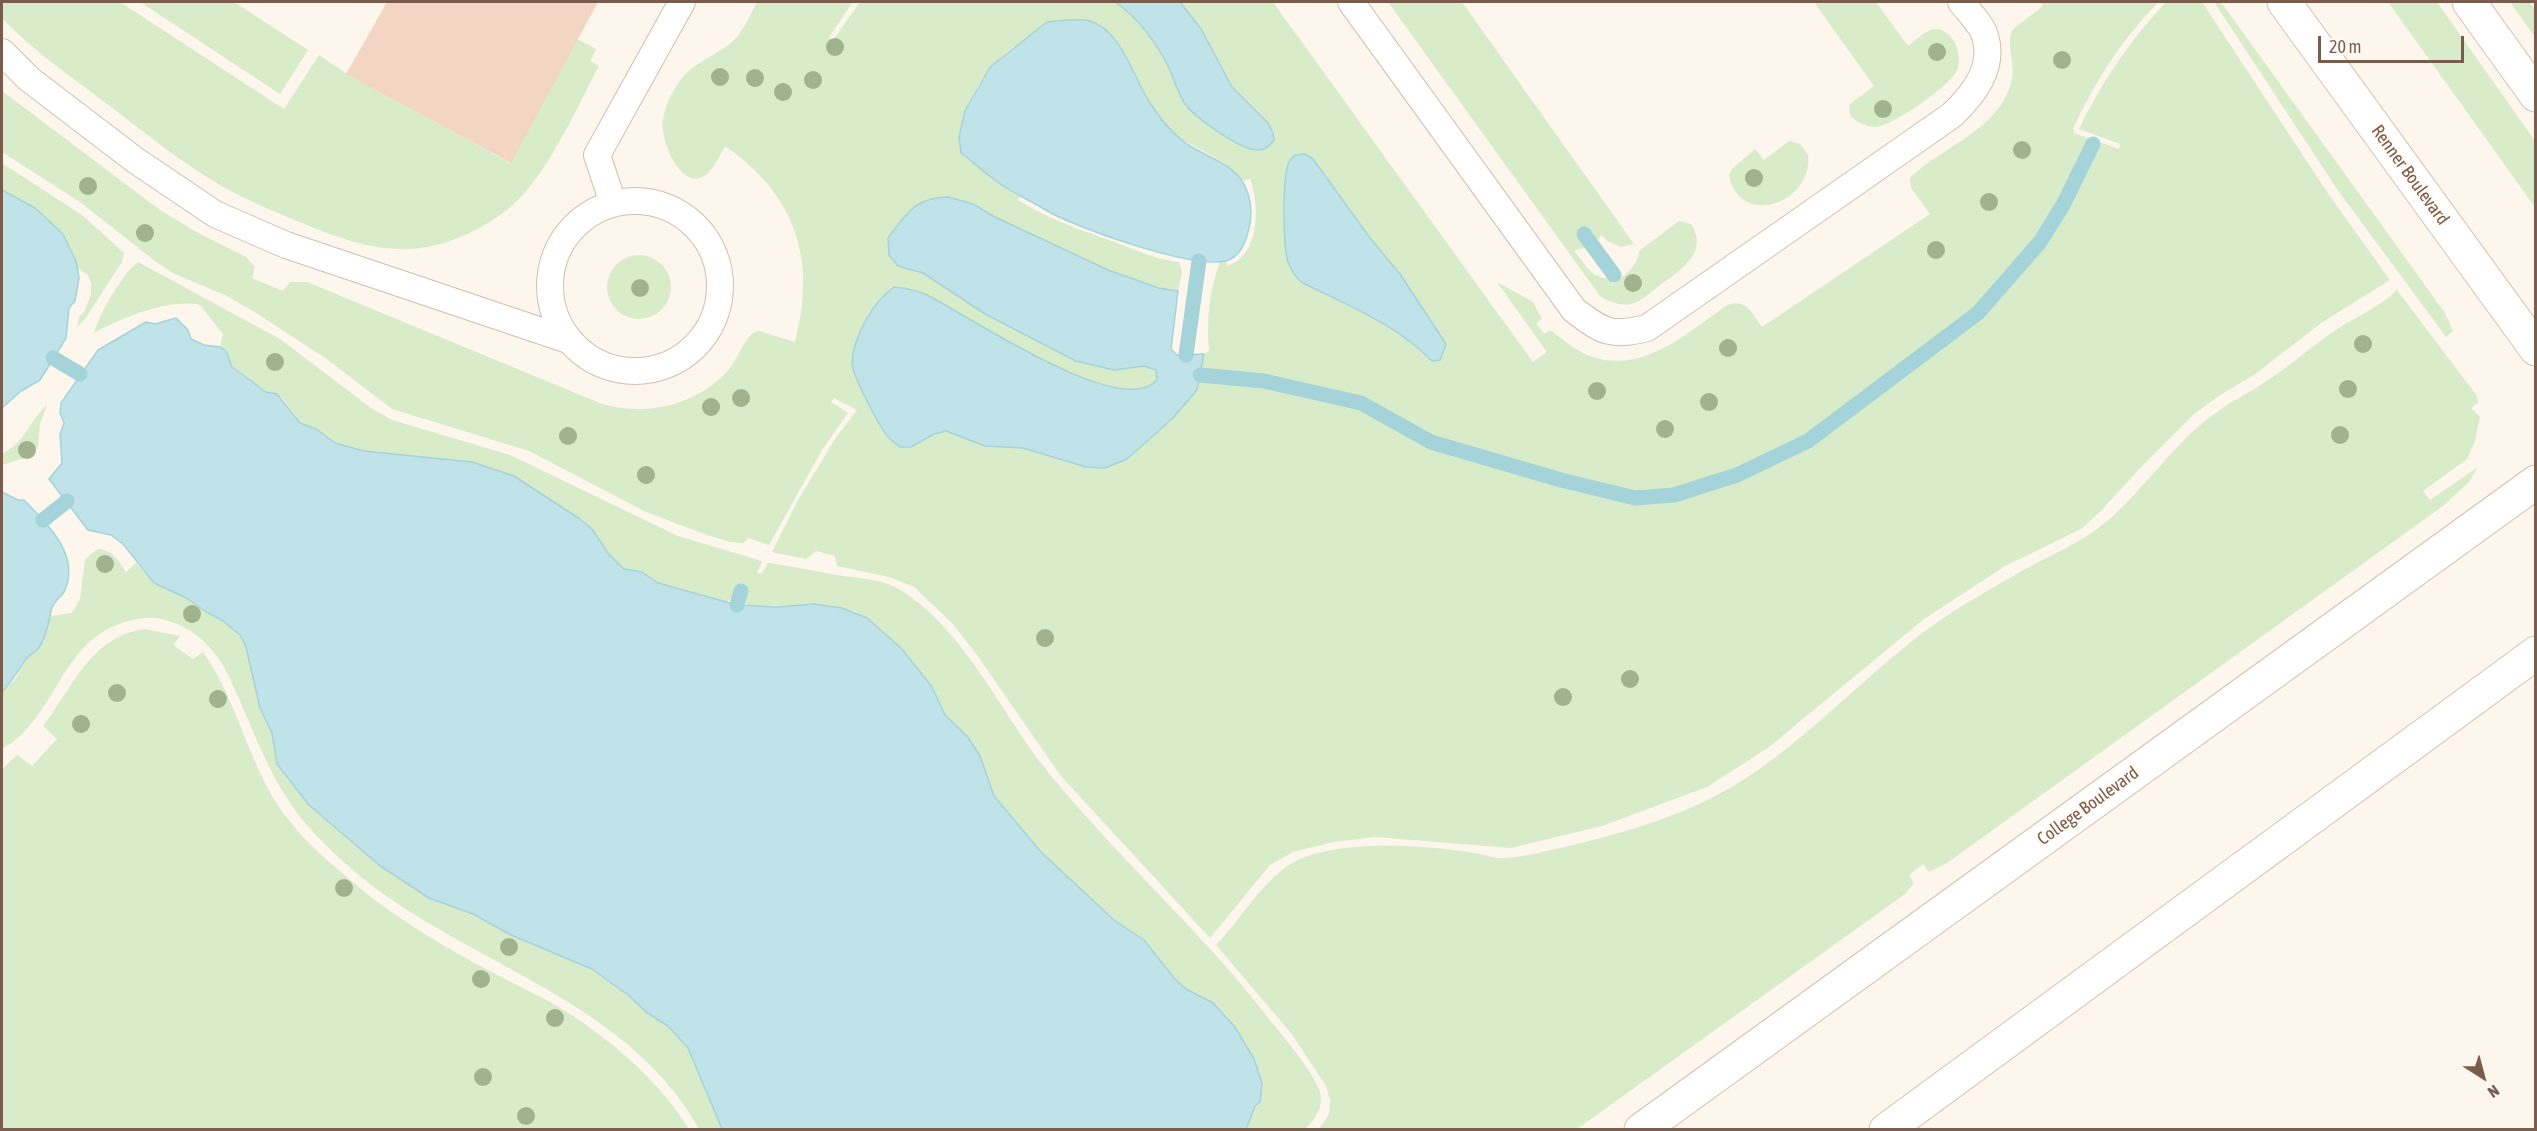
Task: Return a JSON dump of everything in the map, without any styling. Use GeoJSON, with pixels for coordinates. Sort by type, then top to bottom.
{"type":"FeatureCollection","features":[{"type":"Feature","properties":{"kind":"main road","name":"Renner Boulevard"},"geometry":{"type":"LineString","coordinates":[[2284,2],[2535,350]]}},
{"type":"Feature","properties":{"kind":"main road"},"geometry":{"type":"LineString","coordinates":[[2469,2],[2535,95]]}},
{"type":"Feature","properties":{"kind":"main road","name":"College Boulevard"},"geometry":{"type":"LineString","coordinates":[[1641,1130],[2535,482]]}},
{"type":"Feature","properties":{"kind":"main road"},"geometry":{"type":"LineString","coordinates":[[1886,1130],[2535,653]]}},
{"type":"Feature","properties":{"kind":"lane"},"geometry":{"type":"LineString","coordinates":[[613,203],[597,155],[682,2]]}},
{"type":"Feature","properties":{"kind":"lane"},"geometry":{"type":"LineString","coordinates":[[1351,2],[1574,310],[1597,328],[1623,334],[1647,328],[1952,116],[1973,94],[1982,78],[1987,60],[1985,36],[1961,2]]}},
{"type":"Feature","properties":{"kind":"lane"},"geometry":{"type":"LineString","coordinates":[[2,52],[29,79],[135,160],[216,214],[286,245],[568,340]]}},
{"type":"Feature","properties":{"kind":"lane"},"geometry":{"type":"LineString","coordinates":[[642,200],[671,208],[695,224],[712,248],[720,276],[718,306],[708,331],[690,351],[667,365],[640,372],[613,369],[588,358],[568,340],[555,316],[549,290],[553,263],[565,236],[586,216],[613,203],[642,200]]}},
{"type":"Feature","properties":{"kind":"green space"},"geometry":{"type":"Polygon","coordinates":[[[2,2],[120,2],[284,109],[319,55],[347,74],[510,163],[577,39],[596,49],[590,61],[599,66],[547,162],[535,180],[507,210],[470,233],[442,244],[413,249],[374,247],[286,217],[225,188],[193,168],[26,41],[2,18],[2,2]]]}},
{"type":"Feature","properties":{"kind":"green space"},"geometry":{"type":"Polygon","coordinates":[[[140,2],[234,2],[308,50],[280,94],[140,2]]]}},
{"type":"Feature","properties":{"kind":"green space"},"geometry":{"type":"Polygon","coordinates":[[[757,2],[853,2],[829,37],[833,40],[860,2],[1115,2],[1131,15],[1152,40],[1168,66],[1174,83],[1191,106],[1244,146],[1268,123],[1232,87],[1201,29],[1180,2],[1273,2],[1533,362],[1547,352],[1497,282],[1533,302],[1542,319],[1536,323],[1544,334],[1550,330],[1585,354],[1605,360],[1624,361],[1643,357],[1661,349],[1678,340],[1727,305],[1734,303],[1748,308],[1762,327],[1930,214],[1911,188],[1910,178],[1969,136],[1996,111],[2006,97],[2012,79],[2011,33],[2043,6],[2040,2],[2159,2],[2133,30],[2110,61],[2073,129],[2074,133],[2119,149],[2120,144],[2079,129],[2097,95],[2129,46],[2166,2],[2202,2],[2329,195],[2390,280],[2321,323],[2254,375],[2194,414],[2081,529],[2005,566],[1924,619],[1769,747],[1707,787],[1602,826],[1511,848],[1375,837],[1334,842],[1293,852],[1270,865],[1210,938],[1060,775],[977,655],[952,623],[914,587],[889,577],[837,566],[835,556],[816,551],[806,559],[772,552],[798,500],[837,436],[857,410],[834,398],[831,402],[848,413],[822,450],[769,545],[748,538],[744,543],[730,542],[646,512],[529,451],[392,409],[328,360],[258,314],[227,296],[173,273],[80,202],[2,152],[2,91],[160,210],[200,234],[246,257],[255,267],[252,278],[283,291],[290,282],[307,282],[602,404],[637,409],[671,405],[688,399],[717,381],[730,368],[753,333],[759,331],[795,342],[801,312],[803,284],[801,257],[795,232],[784,208],[769,186],[749,165],[725,146],[708,173],[700,178],[692,178],[684,174],[672,158],[664,136],[663,119],[674,89],[695,66],[737,37],[757,2]],[[1111,34],[1013,47],[990,67],[980,82],[965,111],[959,137],[1004,187],[1021,195],[1018,200],[1030,207],[1066,224],[1139,252],[1179,262],[1182,272],[1178,291],[1148,284],[1106,269],[995,217],[973,204],[923,273],[985,314],[1076,361],[1114,370],[1144,366],[1156,370],[1157,380],[1148,387],[1140,389],[1117,387],[1069,373],[1019,350],[959,312],[860,388],[871,407],[911,447],[934,434],[946,431],[985,446],[1023,448],[1086,467],[1105,468],[1127,459],[1197,390],[1204,354],[1209,351],[1210,305],[1217,271],[1220,261],[1226,261],[1227,266],[1238,260],[1246,252],[1251,241],[1256,215],[1253,190],[1250,179],[1242,181],[1226,165],[1186,142],[1168,128],[1155,111],[1111,34]],[[1313,159],[1289,161],[1284,224],[1288,257],[1293,271],[1301,282],[1353,307],[1403,336],[1432,361],[1400,274],[1370,238],[1313,159]]]}},
{"type":"Feature","properties":{"kind":"green space"},"geometry":{"type":"Polygon","coordinates":[[[1388,2],[1462,2],[1634,244],[1621,247],[1606,240],[1602,235],[1591,246],[1574,251],[1592,273],[1609,279],[1612,284],[1633,266],[1639,251],[1679,221],[1691,224],[1696,234],[1697,244],[1690,260],[1635,303],[1619,304],[1600,296],[1388,2]]]}},
{"type":"Feature","properties":{"kind":"green space"},"geometry":{"type":"Polygon","coordinates":[[[1814,2],[1876,2],[1908,46],[1928,31],[1942,30],[1955,43],[1959,56],[1958,68],[1954,75],[1934,94],[1895,120],[1876,127],[1862,124],[1850,116],[1849,105],[1874,86],[1814,2]]]}},
{"type":"Feature","properties":{"kind":"green space"},"geometry":{"type":"Polygon","coordinates":[[[2214,2],[2221,2],[2445,313],[2453,331],[2446,337],[2337,189],[2214,2]]]}},
{"type":"Feature","properties":{"kind":"green space"},"geometry":{"type":"Polygon","coordinates":[[[2388,2],[2437,2],[2535,141],[2535,207],[2388,2]]]}},
{"type":"Feature","properties":{"kind":"green space"},"geometry":{"type":"Polygon","coordinates":[[[2510,2],[2530,2],[2535,10],[2535,37],[2510,2]]]}},
{"type":"Feature","properties":{"kind":"green space"},"geometry":{"type":"Polygon","coordinates":[[[1789,141],[1800,144],[1808,155],[1807,172],[1800,186],[1789,196],[1775,203],[1760,205],[1747,202],[1736,192],[1729,175],[1733,168],[1755,149],[1764,160],[1789,141]]]}},
{"type":"Feature","properties":{"kind":"green space"},"geometry":{"type":"Polygon","coordinates":[[[2,163],[82,215],[124,253],[122,262],[85,319],[77,327],[79,317],[84,312],[91,295],[88,275],[77,268],[70,246],[35,208],[2,190],[2,163]]]}},
{"type":"Feature","properties":{"kind":"green space"},"geometry":{"type":"Polygon","coordinates":[[[633,255],[645,255],[662,264],[669,275],[671,287],[669,299],[662,310],[645,319],[633,319],[621,314],[612,305],[607,293],[607,281],[612,269],[621,260],[633,255]]]}},
{"type":"Feature","properties":{"kind":"green space"},"geometry":{"type":"Polygon","coordinates":[[[138,262],[280,339],[371,408],[392,420],[510,455],[678,536],[762,561],[757,573],[762,573],[768,563],[777,564],[878,581],[893,586],[908,595],[930,613],[967,655],[1031,750],[1074,803],[1240,983],[1295,1051],[1314,1079],[1321,1095],[1320,1106],[1313,1121],[1305,1129],[1246,1129],[1255,1106],[1213,1003],[1186,989],[1174,978],[1157,955],[1114,920],[1041,852],[994,796],[980,756],[967,736],[945,715],[932,687],[885,633],[856,612],[829,605],[746,606],[747,591],[744,588],[738,590],[728,602],[677,590],[658,583],[642,572],[624,569],[608,553],[592,529],[514,476],[472,462],[364,451],[335,443],[316,429],[301,423],[277,394],[266,392],[232,366],[226,351],[220,347],[223,334],[200,305],[175,304],[161,307],[117,321],[94,333],[112,294],[138,262]]]}},
{"type":"Feature","properties":{"kind":"green space"},"geometry":{"type":"Polygon","coordinates":[[[2397,290],[2477,396],[2478,403],[2471,408],[2480,417],[2475,441],[2467,459],[2423,491],[2430,500],[2478,467],[2469,482],[2443,506],[1947,863],[1929,872],[1923,864],[1909,875],[1914,883],[1905,894],[1577,1129],[1319,1129],[1329,1114],[1330,1101],[1326,1086],[1291,1033],[1216,945],[1261,890],[1281,871],[1310,855],[1358,847],[1411,846],[1500,858],[1528,855],[1645,825],[1697,805],[1730,788],[1790,746],[1932,626],[2097,529],[2135,494],[2187,437],[2202,424],[2397,290]]]}},
{"type":"Feature","properties":{"kind":"green space"},"geometry":{"type":"Polygon","coordinates":[[[47,405],[40,424],[38,446],[25,458],[2,465],[2,454],[23,437],[47,405]]]}},
{"type":"Feature","properties":{"kind":"green space"},"geometry":{"type":"Polygon","coordinates":[[[98,549],[111,554],[126,572],[136,563],[154,583],[188,598],[240,635],[246,647],[260,708],[272,733],[277,764],[309,805],[379,865],[429,898],[473,914],[511,935],[592,969],[628,995],[646,1012],[668,1026],[688,1048],[722,1129],[699,1129],[667,1083],[628,1045],[584,1012],[438,929],[391,899],[347,865],[293,808],[269,767],[224,667],[206,643],[184,627],[160,619],[146,618],[128,621],[107,629],[78,655],[34,721],[18,738],[2,749],[2,692],[16,678],[27,658],[37,649],[51,616],[72,613],[80,599],[85,559],[98,549]]]}},
{"type":"Feature","properties":{"kind":"green space"},"geometry":{"type":"Polygon","coordinates":[[[145,629],[180,636],[173,645],[193,659],[203,652],[225,691],[272,795],[290,822],[318,852],[379,903],[420,931],[557,1006],[595,1031],[647,1076],[689,1129],[2,1129],[2,769],[17,755],[32,766],[57,739],[43,726],[85,666],[110,642],[126,634],[145,629]]]}},
{"type":"Feature","properties":{"kind":"water"},"geometry":{"type":"Polygon","coordinates":[[[1115,2],[1180,2],[1201,29],[1232,87],[1268,123],[1273,133],[1273,142],[1263,149],[1251,149],[1219,133],[1198,117],[1182,99],[1168,66],[1152,39],[1131,15],[1115,2]]]}},
{"type":"Feature","properties":{"kind":"water"},"geometry":{"type":"Polygon","coordinates":[[[1090,21],[1101,26],[1110,34],[1126,56],[1150,103],[1168,127],[1190,146],[1228,166],[1242,180],[1250,202],[1249,227],[1244,244],[1233,257],[1226,261],[1210,262],[1188,259],[1106,236],[1059,217],[1010,190],[961,153],[959,137],[965,111],[990,67],[1047,22],[1090,21]]]}},
{"type":"Feature","properties":{"kind":"water"},"geometry":{"type":"Polygon","coordinates":[[[1305,154],[1313,159],[1370,238],[1400,274],[1446,344],[1440,360],[1432,361],[1403,336],[1353,307],[1301,282],[1293,273],[1286,253],[1285,182],[1290,161],[1295,155],[1305,154]]]}},
{"type":"Feature","properties":{"kind":"water"},"geometry":{"type":"Polygon","coordinates":[[[2,190],[35,208],[63,234],[76,261],[79,278],[75,301],[69,308],[66,338],[40,380],[21,391],[2,408],[2,190]]]}},
{"type":"Feature","properties":{"kind":"water"},"geometry":{"type":"Polygon","coordinates":[[[948,197],[973,204],[995,217],[1108,270],[1159,288],[1178,291],[1171,349],[1177,355],[1204,354],[1197,390],[1172,419],[1127,459],[1105,468],[1086,467],[1023,448],[985,446],[946,431],[934,434],[911,447],[900,447],[889,438],[861,389],[852,363],[860,331],[872,311],[894,287],[925,294],[1042,360],[1078,376],[1111,387],[1138,389],[1157,380],[1156,370],[1144,366],[1114,370],[1076,361],[985,314],[923,273],[898,266],[889,255],[888,238],[912,208],[927,200],[948,197]]]}},
{"type":"Feature","properties":{"kind":"water"},"geometry":{"type":"Polygon","coordinates":[[[176,318],[188,330],[191,339],[204,345],[220,347],[226,351],[232,367],[266,392],[277,394],[300,423],[316,429],[335,443],[364,451],[472,462],[514,476],[592,529],[608,553],[624,569],[642,572],[658,583],[737,605],[777,607],[814,604],[842,608],[867,618],[902,649],[932,687],[945,715],[967,736],[980,756],[994,796],[1041,852],[1114,920],[1144,940],[1174,978],[1186,989],[1213,1003],[1235,1027],[1254,1059],[1262,1083],[1260,1102],[1255,1106],[1246,1129],[722,1129],[688,1048],[668,1026],[646,1012],[628,995],[592,969],[511,935],[473,914],[429,898],[379,865],[309,805],[277,764],[272,733],[260,708],[246,647],[240,635],[223,621],[188,599],[154,583],[123,544],[111,535],[88,530],[49,479],[62,463],[60,434],[64,423],[60,413],[61,403],[98,350],[146,322],[155,324],[176,318]]]}},
{"type":"Feature","properties":{"kind":"water"},"geometry":{"type":"Polygon","coordinates":[[[2,492],[18,500],[24,500],[51,529],[65,553],[68,578],[64,592],[54,603],[48,626],[37,650],[26,659],[2,692],[2,492]]]}},
{"type":"Feature","properties":{"kind":"building"},"geometry":{"type":"Polygon","coordinates":[[[387,2],[598,2],[511,163],[346,74],[387,2]]]}},
{"type":"Feature","properties":{"kind":"waterway"},"geometry":{"type":"LineString","coordinates":[[1200,375],[1264,381],[1361,403],[1431,442],[1561,480],[1635,498],[1674,495],[1737,475],[1808,441],[1978,313],[2040,242],[2063,205],[2093,144]]}},
{"type":"Feature","properties":{"kind":"waterway"},"geometry":{"type":"LineString","coordinates":[[1584,234],[1614,275]]}},
{"type":"Feature","properties":{"kind":"waterway"},"geometry":{"type":"LineString","coordinates":[[1186,355],[1199,261]]}},
{"type":"Feature","properties":{"kind":"waterway"},"geometry":{"type":"LineString","coordinates":[[53,358],[80,374]]}},
{"type":"Feature","properties":{"kind":"waterway"},"geometry":{"type":"LineString","coordinates":[[43,520],[67,501]]}},
{"type":"Feature","properties":{"kind":"waterway"},"geometry":{"type":"LineString","coordinates":[[737,605],[741,591]]}}]}
